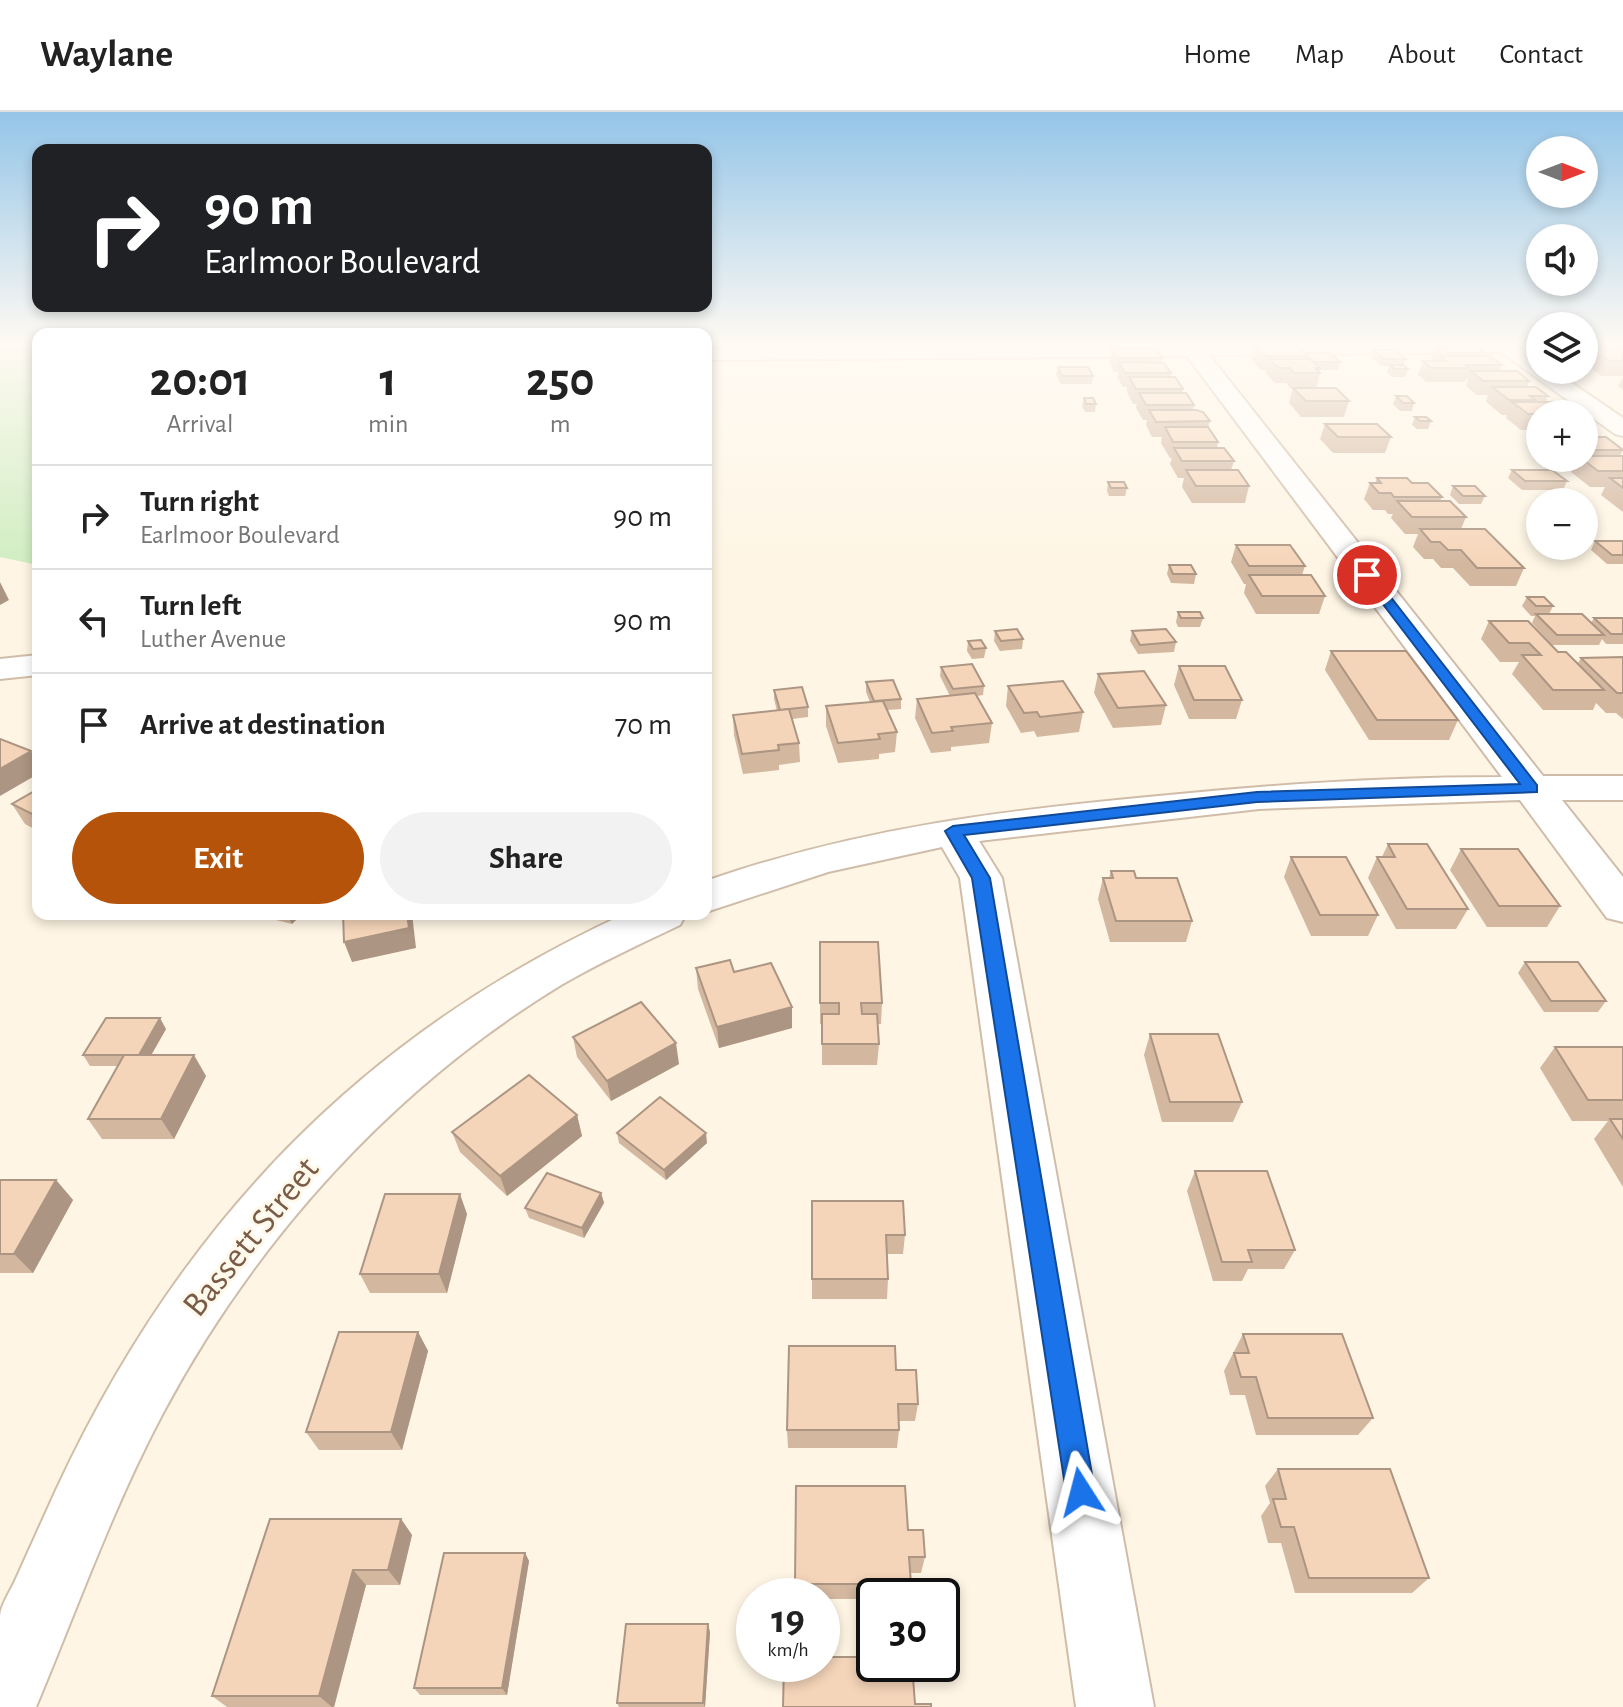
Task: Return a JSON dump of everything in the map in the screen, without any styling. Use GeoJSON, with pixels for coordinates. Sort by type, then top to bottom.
{"type":"FeatureCollection","features":[{"type":"Feature","properties":{"kind":"street"},"geometry":{"type":"LineString","coordinates":[[1246,417],[1623,907]]}},
{"type":"Feature","properties":{"kind":"street"},"geometry":{"type":"LineString","coordinates":[[1607,417],[1623,429]]}},
{"type":"Feature","properties":{"kind":"street"},"geometry":{"type":"LineString","coordinates":[[712,895],[801,865],[953,831],[1257,797],[1623,788]]}},
{"type":"Feature","properties":{"kind":"street"},"geometry":{"type":"LineString","coordinates":[[953,831],[981,878],[1115,1707]]}},
{"type":"Feature","properties":{"kind":"street","name":"Bassett Street"},"geometry":{"type":"LineString","coordinates":[[0,1701],[140,1392],[169,1342],[211,1281],[263,1214],[309,1161],[359,1113],[445,1040],[543,974],[652,920]]}},
{"type":"Feature","properties":{"kind":"green space"},"geometry":{"type":"Polygon","coordinates":[[[0,417],[32,417],[32,564],[0,557],[0,417]]]}},
{"type":"Feature","properties":{"kind":"building"},"geometry":{"type":"Polygon","coordinates":[[[1153,417],[1207,417],[1210,421],[1156,422],[1153,417]]]}},
{"type":"Feature","properties":{"kind":"building"},"geometry":{"type":"Polygon","coordinates":[[[1325,424],[1377,424],[1391,437],[1338,437],[1325,424]]]}},
{"type":"Feature","properties":{"kind":"building"},"geometry":{"type":"Polygon","coordinates":[[[1165,427],[1208,427],[1218,442],[1173,442],[1165,427]]]}},
{"type":"Feature","properties":{"kind":"building"},"geometry":{"type":"Polygon","coordinates":[[[1598,437],[1606,437],[1623,450],[1598,450],[1598,437]]]}},
{"type":"Feature","properties":{"kind":"building"},"geometry":{"type":"Polygon","coordinates":[[[1174,448],[1224,448],[1234,461],[1182,461],[1174,448]]]}},
{"type":"Feature","properties":{"kind":"building"},"geometry":{"type":"Polygon","coordinates":[[[1598,456],[1623,456],[1623,471],[1598,471],[1598,456]]]}},
{"type":"Feature","properties":{"kind":"building"},"geometry":{"type":"Polygon","coordinates":[[[1186,470],[1238,470],[1249,486],[1196,486],[1186,470]]]}},
{"type":"Feature","properties":{"kind":"building"},"geometry":{"type":"Polygon","coordinates":[[[1512,470],[1555,472],[1567,481],[1525,481],[1512,470]]]}},
{"type":"Feature","properties":{"kind":"building"},"geometry":{"type":"Polygon","coordinates":[[[1377,478],[1407,478],[1412,483],[1428,483],[1442,497],[1394,497],[1391,493],[1379,493],[1370,483],[1381,483],[1377,478]]]}},
{"type":"Feature","properties":{"kind":"building"},"geometry":{"type":"Polygon","coordinates":[[[1610,478],[1623,478],[1623,488],[1610,478]]]}},
{"type":"Feature","properties":{"kind":"building"},"geometry":{"type":"Polygon","coordinates":[[[1108,482],[1124,482],[1127,488],[1111,488],[1108,482]]]}},
{"type":"Feature","properties":{"kind":"building"},"geometry":{"type":"Polygon","coordinates":[[[1453,486],[1475,486],[1485,496],[1463,496],[1453,486]]]}},
{"type":"Feature","properties":{"kind":"building"},"geometry":{"type":"Polygon","coordinates":[[[1397,501],[1450,501],[1466,517],[1412,517],[1397,501]]]}},
{"type":"Feature","properties":{"kind":"building"},"geometry":{"type":"Polygon","coordinates":[[[1420,529],[1485,529],[1524,568],[1477,568],[1461,550],[1448,550],[1440,542],[1431,542],[1420,529]]]}},
{"type":"Feature","properties":{"kind":"building"},"geometry":{"type":"Polygon","coordinates":[[[1598,541],[1623,541],[1623,555],[1612,555],[1598,541]]]}},
{"type":"Feature","properties":{"kind":"building"},"geometry":{"type":"Polygon","coordinates":[[[1236,545],[1290,545],[1305,566],[1249,566],[1236,545]]]}},
{"type":"Feature","properties":{"kind":"building"},"geometry":{"type":"Polygon","coordinates":[[[1169,565],[1191,565],[1196,574],[1173,574],[1169,565]]]}},
{"type":"Feature","properties":{"kind":"building"},"geometry":{"type":"Polygon","coordinates":[[[1249,575],[1311,575],[1325,596],[1262,596],[1249,575]]]}},
{"type":"Feature","properties":{"kind":"building"},"geometry":{"type":"Polygon","coordinates":[[[1527,597],[1544,597],[1553,606],[1536,606],[1527,597]]]}},
{"type":"Feature","properties":{"kind":"building"},"geometry":{"type":"Polygon","coordinates":[[[1178,612],[1200,612],[1203,618],[1181,618],[1178,612]]]}},
{"type":"Feature","properties":{"kind":"building"},"geometry":{"type":"Polygon","coordinates":[[[1536,614],[1582,614],[1604,635],[1557,635],[1536,614]]]}},
{"type":"Feature","properties":{"kind":"building"},"geometry":{"type":"Polygon","coordinates":[[[1594,618],[1623,618],[1623,634],[1611,634],[1594,618]]]}},
{"type":"Feature","properties":{"kind":"building"},"geometry":{"type":"Polygon","coordinates":[[[1489,621],[1528,621],[1558,652],[1566,652],[1604,690],[1553,690],[1522,655],[1541,655],[1529,643],[1509,643],[1489,621]]]}},
{"type":"Feature","properties":{"kind":"building"},"geometry":{"type":"Polygon","coordinates":[[[1017,629],[1023,639],[1001,641],[995,631],[1017,629]]]}},
{"type":"Feature","properties":{"kind":"building"},"geometry":{"type":"Polygon","coordinates":[[[1166,629],[1176,642],[1140,645],[1132,631],[1166,629]]]}},
{"type":"Feature","properties":{"kind":"building"},"geometry":{"type":"Polygon","coordinates":[[[981,640],[986,648],[973,649],[968,641],[981,640]]]}},
{"type":"Feature","properties":{"kind":"building"},"geometry":{"type":"Polygon","coordinates":[[[1331,651],[1406,651],[1458,720],[1377,720],[1331,651]]]}},
{"type":"Feature","properties":{"kind":"building"},"geometry":{"type":"Polygon","coordinates":[[[1623,657],[1623,693],[1617,693],[1581,658],[1623,657]]]}},
{"type":"Feature","properties":{"kind":"building"},"geometry":{"type":"Polygon","coordinates":[[[972,664],[984,686],[953,689],[941,667],[972,664]]]}},
{"type":"Feature","properties":{"kind":"building"},"geometry":{"type":"Polygon","coordinates":[[[1179,666],[1225,666],[1242,700],[1194,700],[1179,666]]]}},
{"type":"Feature","properties":{"kind":"building"},"geometry":{"type":"Polygon","coordinates":[[[1144,671],[1166,705],[1118,708],[1098,674],[1144,671]]]}},
{"type":"Feature","properties":{"kind":"building"},"geometry":{"type":"Polygon","coordinates":[[[893,680],[901,699],[874,701],[866,682],[893,680]]]}},
{"type":"Feature","properties":{"kind":"building"},"geometry":{"type":"Polygon","coordinates":[[[1063,681],[1083,712],[1040,717],[1037,712],[1024,713],[1008,686],[1063,681]]]}},
{"type":"Feature","properties":{"kind":"building"},"geometry":{"type":"Polygon","coordinates":[[[802,687],[808,707],[780,710],[774,690],[802,687]]]}},
{"type":"Feature","properties":{"kind":"building"},"geometry":{"type":"Polygon","coordinates":[[[975,693],[992,723],[951,727],[953,731],[932,733],[917,699],[975,693]]]}},
{"type":"Feature","properties":{"kind":"building"},"geometry":{"type":"Polygon","coordinates":[[[883,701],[897,732],[878,734],[880,739],[838,743],[826,706],[883,701]]]}},
{"type":"Feature","properties":{"kind":"building"},"geometry":{"type":"Polygon","coordinates":[[[789,709],[799,743],[778,745],[779,750],[742,754],[733,715],[789,709]]]}},
{"type":"Feature","properties":{"kind":"building"},"geometry":{"type":"Polygon","coordinates":[[[0,739],[31,751],[0,769],[0,739]]]}},
{"type":"Feature","properties":{"kind":"building"},"geometry":{"type":"Polygon","coordinates":[[[32,792],[32,814],[12,804],[32,792]]]}},
{"type":"Feature","properties":{"kind":"building"},"geometry":{"type":"Polygon","coordinates":[[[1388,844],[1427,844],[1468,909],[1407,909],[1377,857],[1395,857],[1388,844]]]}},
{"type":"Feature","properties":{"kind":"building"},"geometry":{"type":"Polygon","coordinates":[[[1461,849],[1518,849],[1560,906],[1499,906],[1461,849]]]}},
{"type":"Feature","properties":{"kind":"building"},"geometry":{"type":"Polygon","coordinates":[[[1291,857],[1346,857],[1378,915],[1320,915],[1291,857]]]}},
{"type":"Feature","properties":{"kind":"building"},"geometry":{"type":"Polygon","coordinates":[[[1111,871],[1134,871],[1136,878],[1177,878],[1192,921],[1116,921],[1103,878],[1113,878],[1111,871]]]}},
{"type":"Feature","properties":{"kind":"building"},"geometry":{"type":"Polygon","coordinates":[[[343,920],[408,920],[409,928],[344,942],[343,920]]]}},
{"type":"Feature","properties":{"kind":"building"},"geometry":{"type":"Polygon","coordinates":[[[820,942],[878,942],[882,1003],[861,1003],[862,1014],[877,1014],[879,1044],[822,1044],[822,1014],[839,1014],[839,1003],[820,1003],[820,942]]]}},
{"type":"Feature","properties":{"kind":"building"},"geometry":{"type":"Polygon","coordinates":[[[730,960],[734,972],[771,963],[792,1007],[717,1027],[696,968],[730,960]]]}},
{"type":"Feature","properties":{"kind":"building"},"geometry":{"type":"Polygon","coordinates":[[[1525,962],[1578,962],[1606,1001],[1551,1001],[1525,962]]]}},
{"type":"Feature","properties":{"kind":"building"},"geometry":{"type":"Polygon","coordinates":[[[641,1002],[676,1043],[607,1081],[573,1037],[641,1002]]]}},
{"type":"Feature","properties":{"kind":"building"},"geometry":{"type":"Polygon","coordinates":[[[106,1018],[160,1018],[139,1055],[83,1055],[106,1018]]]}},
{"type":"Feature","properties":{"kind":"building"},"geometry":{"type":"Polygon","coordinates":[[[1150,1034],[1218,1034],[1242,1102],[1170,1102],[1150,1034]]]}},
{"type":"Feature","properties":{"kind":"building"},"geometry":{"type":"Polygon","coordinates":[[[1555,1047],[1623,1047],[1623,1100],[1588,1100],[1555,1047]]]}},
{"type":"Feature","properties":{"kind":"building"},"geometry":{"type":"Polygon","coordinates":[[[124,1055],[194,1055],[161,1119],[88,1119],[124,1055]]]}},
{"type":"Feature","properties":{"kind":"building"},"geometry":{"type":"Polygon","coordinates":[[[529,1075],[577,1115],[500,1176],[452,1132],[529,1075]]]}},
{"type":"Feature","properties":{"kind":"building"},"geometry":{"type":"Polygon","coordinates":[[[660,1097],[706,1133],[664,1170],[617,1133],[660,1097]]]}},
{"type":"Feature","properties":{"kind":"building"},"geometry":{"type":"Polygon","coordinates":[[[1610,1119],[1623,1119],[1623,1139],[1610,1119]]]}},
{"type":"Feature","properties":{"kind":"building"},"geometry":{"type":"Polygon","coordinates":[[[1195,1171],[1267,1171],[1295,1250],[1248,1250],[1252,1262],[1222,1262],[1195,1171]]]}},
{"type":"Feature","properties":{"kind":"building"},"geometry":{"type":"Polygon","coordinates":[[[547,1173],[601,1193],[582,1228],[525,1208],[547,1173]]]}},
{"type":"Feature","properties":{"kind":"building"},"geometry":{"type":"Polygon","coordinates":[[[0,1180],[56,1180],[14,1254],[0,1254],[0,1180]]]}},
{"type":"Feature","properties":{"kind":"building"},"geometry":{"type":"Polygon","coordinates":[[[385,1194],[460,1194],[439,1274],[360,1274],[385,1194]]]}},
{"type":"Feature","properties":{"kind":"building"},"geometry":{"type":"Polygon","coordinates":[[[812,1201],[903,1201],[905,1235],[886,1235],[888,1279],[812,1279],[812,1201]]]}},
{"type":"Feature","properties":{"kind":"building"},"geometry":{"type":"Polygon","coordinates":[[[339,1332],[418,1332],[391,1432],[306,1432],[339,1332]]]}},
{"type":"Feature","properties":{"kind":"building"},"geometry":{"type":"Polygon","coordinates":[[[1243,1334],[1342,1334],[1373,1418],[1268,1418],[1256,1377],[1241,1377],[1234,1353],[1249,1353],[1243,1334]]]}},
{"type":"Feature","properties":{"kind":"building"},"geometry":{"type":"Polygon","coordinates":[[[789,1346],[895,1346],[896,1370],[916,1370],[918,1404],[898,1404],[899,1430],[787,1430],[789,1346]]]}},
{"type":"Feature","properties":{"kind":"building"},"geometry":{"type":"Polygon","coordinates":[[[1278,1469],[1390,1469],[1429,1578],[1309,1578],[1294,1527],[1281,1527],[1273,1499],[1286,1499],[1278,1469]]]}},
{"type":"Feature","properties":{"kind":"building"},"geometry":{"type":"Polygon","coordinates":[[[796,1486],[905,1486],[908,1530],[923,1530],[925,1557],[909,1557],[911,1578],[856,1578],[856,1584],[840,1584],[840,1578],[795,1578],[796,1486]]]}},
{"type":"Feature","properties":{"kind":"building"},"geometry":{"type":"Polygon","coordinates":[[[270,1519],[401,1519],[388,1570],[353,1570],[319,1696],[212,1696],[270,1519]]]}},
{"type":"Feature","properties":{"kind":"building"},"geometry":{"type":"Polygon","coordinates":[[[444,1553],[525,1553],[502,1688],[414,1688],[444,1553]]]}},
{"type":"Feature","properties":{"kind":"building"},"geometry":{"type":"Polygon","coordinates":[[[626,1624],[708,1624],[703,1703],[617,1703],[626,1624]]]}},
{"type":"Feature","properties":{"kind":"building"},"geometry":{"type":"Polygon","coordinates":[[[840,1657],[856,1657],[856,1682],[913,1682],[915,1704],[931,1704],[931,1707],[783,1707],[784,1682],[840,1682],[840,1657]]]}},
{"type":"Feature","properties":{"kind":"route"},"geometry":{"type":"LineString","coordinates":[[1081,1492],[981,878],[953,831],[1257,797],[1532,789],[1367,575]]}}]}
